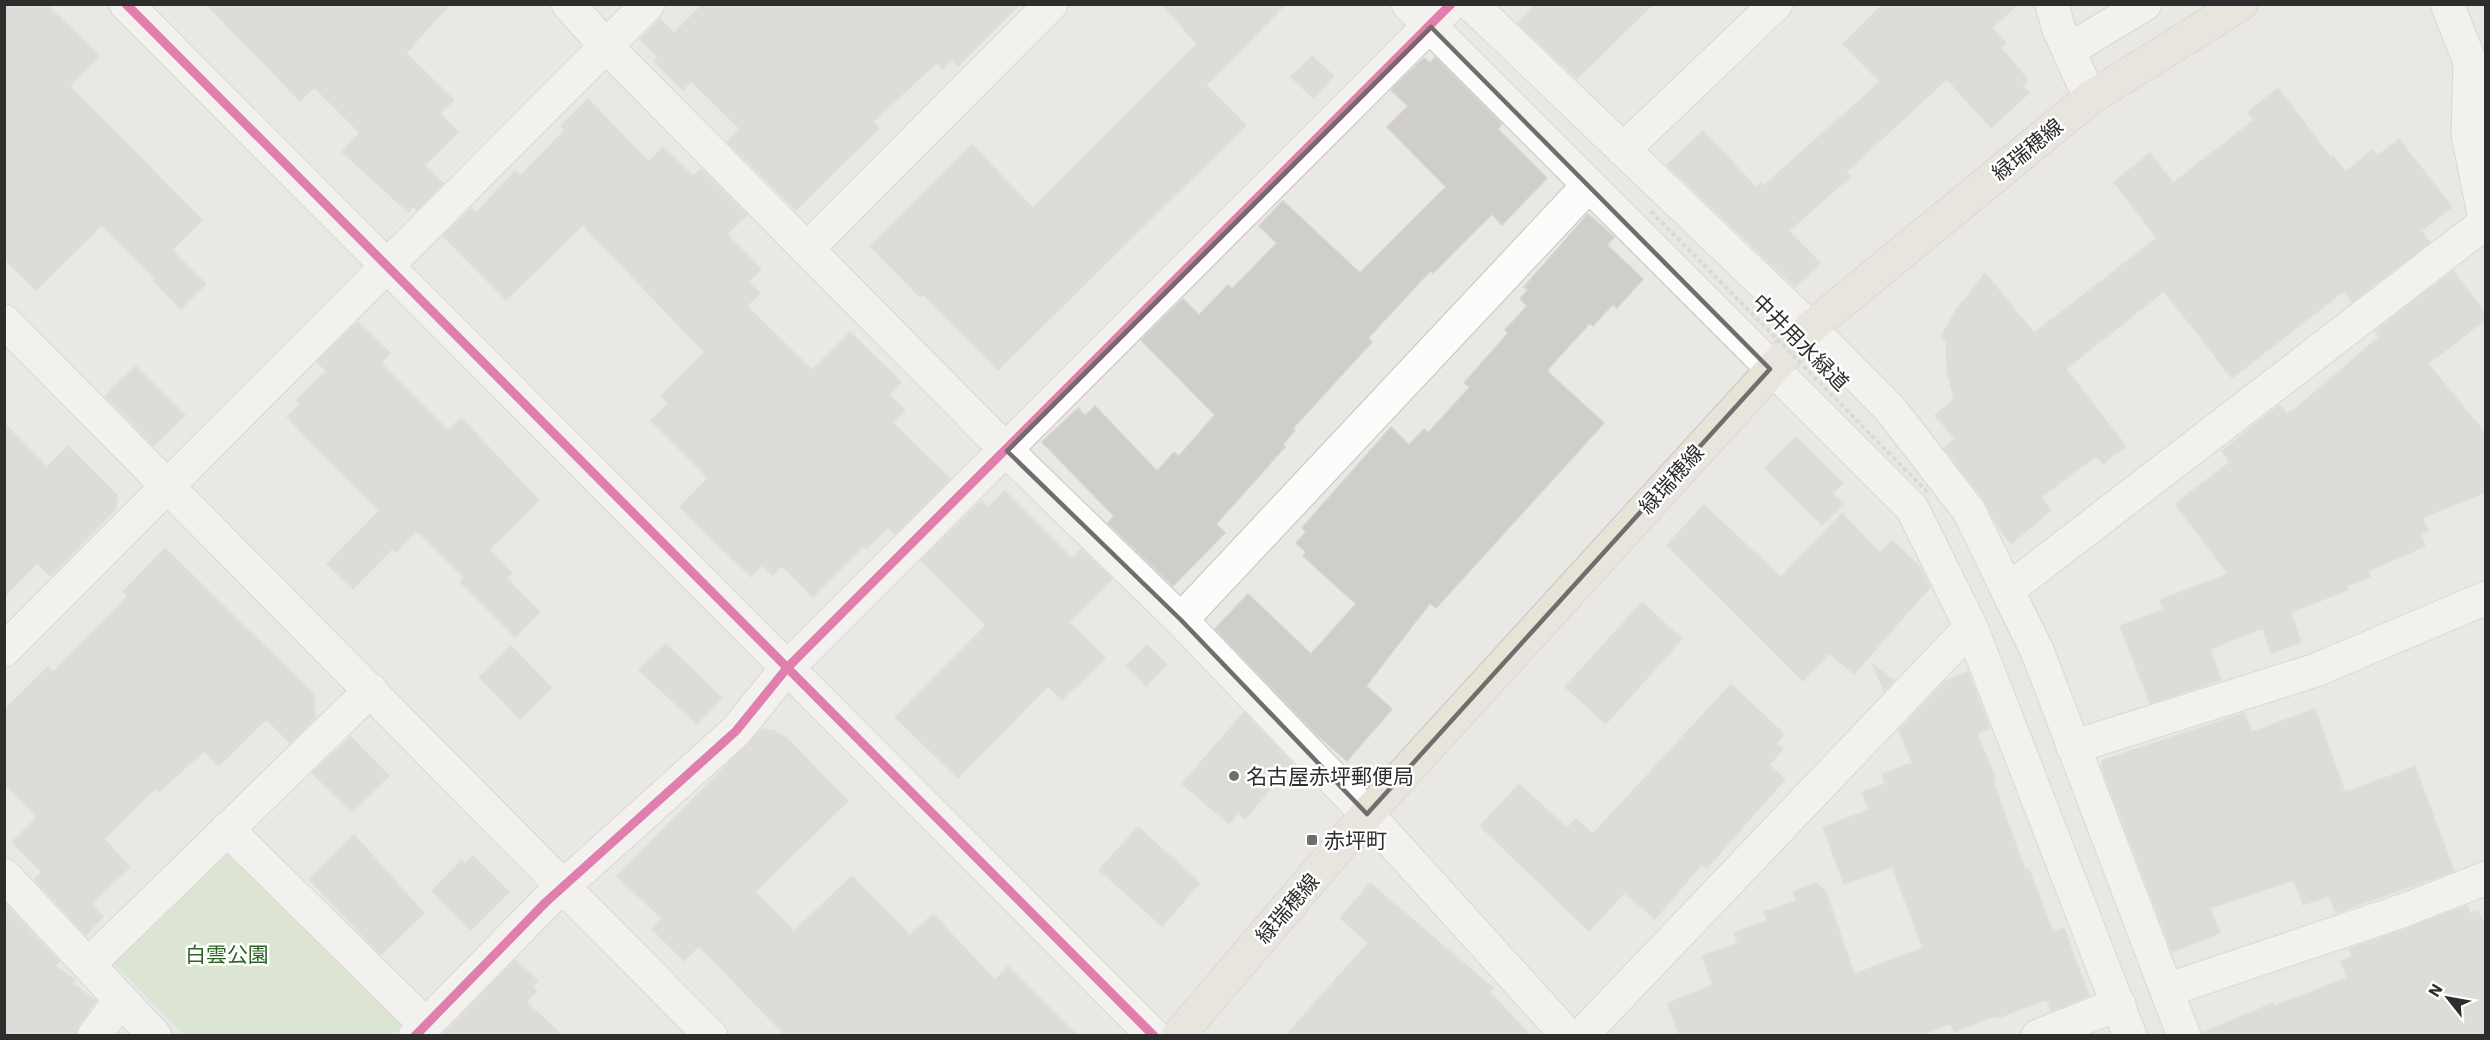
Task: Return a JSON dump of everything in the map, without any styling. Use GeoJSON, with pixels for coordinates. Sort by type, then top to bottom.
{"type":"FeatureCollection","features":[{"type":"Feature","properties":{"kind":"main road","name":"緑瑞穂線"},"geometry":{"type":"LineString","coordinates":[[1178,1035],[1368,814],[1810,327],[2090,98],[2241,4]]}},
{"type":"Feature","properties":{"kind":"street"},"geometry":{"type":"LineString","coordinates":[[126,4],[1154,1035]]}},
{"type":"Feature","properties":{"kind":"street"},"geometry":{"type":"LineString","coordinates":[[568,4],[606,46],[1007,451],[1181,620],[1368,814],[1568,1035]]}},
{"type":"Feature","properties":{"kind":"street"},"geometry":{"type":"LineString","coordinates":[[4,650],[648,4]]}},
{"type":"Feature","properties":{"kind":"street"},"geometry":{"type":"LineString","coordinates":[[808,248],[1051,4]]}},
{"type":"Feature","properties":{"kind":"street"},"geometry":{"type":"LineString","coordinates":[[1471,4],[1810,327],[1891,410],[1969,512],[2038,653],[2184,1035]]}},
{"type":"Feature","properties":{"kind":"street"},"geometry":{"type":"LineString","coordinates":[[1623,150],[1776,4]]}},
{"type":"Feature","properties":{"kind":"street"},"geometry":{"type":"LineString","coordinates":[[2052,4],[2090,98]]}},
{"type":"Feature","properties":{"kind":"street"},"geometry":{"type":"LineString","coordinates":[[2069,50],[2145,4]]}},
{"type":"Feature","properties":{"kind":"street"},"geometry":{"type":"LineString","coordinates":[[2008,590],[2485,223],[2468,134],[2470,62],[2447,4]]}},
{"type":"Feature","properties":{"kind":"street"},"geometry":{"type":"LineString","coordinates":[[227,830],[420,1030],[546,902],[736,731],[787,668],[1007,451],[1430,12],[1588,186],[1911,508],[1971,627],[2130,1035]]}},
{"type":"Feature","properties":{"kind":"street"},"geometry":{"type":"LineString","coordinates":[[1181,620],[1588,186]]}},
{"type":"Feature","properties":{"kind":"street"},"geometry":{"type":"LineString","coordinates":[[4,321],[566,886],[711,1035]]}},
{"type":"Feature","properties":{"kind":"street"},"geometry":{"type":"LineString","coordinates":[[2073,747],[2316,670],[2486,598]]}},
{"type":"Feature","properties":{"kind":"street"},"geometry":{"type":"LineString","coordinates":[[1581,1035],[1971,627]]}},
{"type":"Feature","properties":{"kind":"street"},"geometry":{"type":"LineString","coordinates":[[89,964],[371,690]]}},
{"type":"Feature","properties":{"kind":"street"},"geometry":{"type":"LineString","coordinates":[[4,875],[155,1035]]}},
{"type":"Feature","properties":{"kind":"street"},"geometry":{"type":"LineString","coordinates":[[2167,990],[2402,911],[2486,878]]}},
{"type":"Feature","properties":{"kind":"street"},"geometry":{"type":"LineString","coordinates":[[94,1035],[121,999]]}},
{"type":"Feature","properties":{"kind":"street"},"geometry":{"type":"LineString","coordinates":[[2038,1035],[2119,1004]]}},
{"type":"Feature","properties":{"kind":"highlighted area"},"geometry":{"type":"Polygon","coordinates":[[[1431,27],[1770,369],[1367,814],[1181,620],[1007,451],[1431,27]]]}},
{"type":"Feature","properties":{"kind":"green space","name":"白雲公園"},"geometry":{"type":"Polygon","coordinates":[[[229,839],[407,1021],[392,1035],[184,1035],[108,958],[229,839]]]}},
{"type":"Feature","properties":{"kind":"building"},"geometry":{"type":"Polygon","coordinates":[[[4,4],[46,4],[99,56],[70,86],[202,220],[172,250],[206,284],[181,309],[153,281],[155,278],[102,225],[36,290],[4,259],[4,4]]]}},
{"type":"Feature","properties":{"kind":"building"},"geometry":{"type":"Polygon","coordinates":[[[206,4],[450,4],[406,53],[454,100],[440,114],[458,132],[424,166],[443,183],[417,210],[413,206],[408,212],[342,152],[360,133],[314,87],[300,101],[206,4]]]}},
{"type":"Feature","properties":{"kind":"building"},"geometry":{"type":"Polygon","coordinates":[[[703,4],[1020,4],[958,66],[952,60],[942,69],[936,63],[873,122],[879,128],[796,210],[727,142],[740,129],[691,81],[683,90],[654,61],[658,57],[640,39],[660,19],[674,33],[703,4]]]}},
{"type":"Feature","properties":{"kind":"building"},"geometry":{"type":"Polygon","coordinates":[[[1162,4],[1286,4],[1206,85],[1246,125],[998,370],[923,294],[920,297],[870,246],[972,145],[1033,208],[1197,44],[1162,4]]]}},
{"type":"Feature","properties":{"kind":"building"},"geometry":{"type":"Polygon","coordinates":[[[1537,4],[1653,4],[1577,79],[1518,23],[1537,4]]]}},
{"type":"Feature","properties":{"kind":"building"},"geometry":{"type":"Polygon","coordinates":[[[1883,4],[2018,4],[1992,28],[2006,43],[2001,48],[2028,80],[2022,86],[2029,93],[1991,128],[1947,79],[1846,172],[1850,177],[1789,231],[1820,263],[1795,287],[1667,165],[1703,131],[1756,187],[1761,183],[1763,186],[1880,82],[1843,44],[1883,4]]]}},
{"type":"Feature","properties":{"kind":"building"},"geometry":{"type":"Polygon","coordinates":[[[1312,56],[1334,76],[1313,98],[1291,77],[1312,56]]]}},
{"type":"Feature","properties":{"kind":"building"},"geometry":{"type":"Polygon","coordinates":[[[1435,57],[1502,124],[1498,129],[1547,178],[1502,225],[1492,214],[1433,273],[1431,270],[1368,338],[1372,342],[1293,428],[1295,430],[1283,444],[1285,447],[1216,524],[1225,533],[1173,586],[1108,523],[1114,516],[1042,442],[1078,408],[1085,416],[1095,406],[1157,471],[1174,452],[1179,456],[1215,415],[1141,340],[1183,299],[1199,315],[1228,285],[1232,289],[1277,243],[1259,226],[1283,201],[1360,273],[1446,187],[1387,127],[1408,106],[1391,90],[1424,58],[1430,63],[1435,57]]]}},
{"type":"Feature","properties":{"kind":"building"},"geometry":{"type":"Polygon","coordinates":[[[2278,88],[2331,158],[2333,156],[2345,172],[2373,150],[2377,156],[2399,139],[2452,207],[2421,231],[2430,242],[2352,302],[2344,291],[2232,378],[2164,291],[2066,369],[2126,446],[2103,464],[2096,456],[2041,497],[2051,510],[2011,544],[1997,525],[1984,500],[1944,448],[1955,439],[1935,415],[1954,399],[1947,372],[1946,342],[1941,337],[1956,310],[1985,273],[2034,333],[2157,238],[2114,182],[2150,153],[2173,183],[2254,120],[2248,112],[2278,88]]]}},
{"type":"Feature","properties":{"kind":"building"},"geometry":{"type":"Polygon","coordinates":[[[588,99],[649,162],[663,147],[693,176],[701,169],[747,215],[727,234],[761,269],[748,282],[760,293],[747,306],[812,370],[850,332],[901,382],[889,395],[905,410],[893,423],[950,479],[895,534],[888,527],[866,549],[864,546],[813,597],[782,566],[773,575],[762,565],[751,577],[680,507],[708,478],[651,421],[668,403],[661,396],[704,352],[583,225],[506,300],[443,236],[471,209],[476,213],[515,171],[520,176],[565,130],[561,126],[588,99]]]}},
{"type":"Feature","properties":{"kind":"building"},"geometry":{"type":"Polygon","coordinates":[[[1588,214],[1614,237],[1607,245],[1643,279],[1617,308],[1613,304],[1593,326],[1590,323],[1548,369],[1549,373],[1604,423],[1436,608],[1430,603],[1366,686],[1392,709],[1347,761],[1316,734],[1215,629],[1248,594],[1311,654],[1356,604],[1303,556],[1306,552],[1296,543],[1306,532],[1302,528],[1391,427],[1409,445],[1424,429],[1428,433],[1470,387],[1464,383],[1508,333],[1505,330],[1527,306],[1520,299],[1528,290],[1524,287],[1588,214]]]}},
{"type":"Feature","properties":{"kind":"building"},"geometry":{"type":"Polygon","coordinates":[[[2453,271],[2486,314],[2486,319],[2428,364],[2486,434],[2486,492],[2423,517],[2428,531],[2421,534],[2425,546],[2368,571],[2370,577],[2346,586],[2348,590],[2291,612],[2301,642],[2271,653],[2263,628],[2210,649],[2221,680],[2150,703],[2120,626],[2163,610],[2160,600],[2228,574],[2175,504],[2230,462],[2222,451],[2280,405],[2287,414],[2293,411],[2379,337],[2375,331],[2453,271]]]}},
{"type":"Feature","properties":{"kind":"building"},"geometry":{"type":"Polygon","coordinates":[[[358,322],[390,353],[381,363],[448,430],[461,418],[539,500],[489,550],[512,573],[506,578],[540,612],[515,637],[460,582],[464,578],[417,531],[396,552],[392,549],[353,589],[327,564],[379,511],[287,417],[300,404],[296,400],[326,371],[317,362],[358,322]]]}},
{"type":"Feature","properties":{"kind":"building"},"geometry":{"type":"Polygon","coordinates":[[[136,366],[185,415],[154,446],[105,396],[136,366]]]}},
{"type":"Feature","properties":{"kind":"building"},"geometry":{"type":"Polygon","coordinates":[[[4,423],[47,467],[68,446],[117,495],[116,509],[50,576],[37,563],[4,597],[4,423]]]}},
{"type":"Feature","properties":{"kind":"building"},"geometry":{"type":"Polygon","coordinates":[[[1796,437],[1843,483],[1832,494],[1844,504],[1822,525],[1765,468],[1796,437]]]}},
{"type":"Feature","properties":{"kind":"building"},"geometry":{"type":"Polygon","coordinates":[[[1005,491],[1072,558],[1081,549],[1112,579],[1069,622],[1105,658],[1062,700],[1048,686],[958,778],[895,717],[986,625],[921,560],[977,505],[982,501],[988,507],[1005,491]]]}},
{"type":"Feature","properties":{"kind":"building"},"geometry":{"type":"Polygon","coordinates":[[[1704,505],[1781,577],[1842,513],[1880,553],[1892,540],[1920,567],[1930,587],[1854,674],[1829,653],[1803,681],[1667,545],[1704,505]]]}},
{"type":"Feature","properties":{"kind":"building"},"geometry":{"type":"Polygon","coordinates":[[[165,548],[314,695],[315,718],[290,743],[266,719],[219,766],[204,751],[159,792],[155,789],[104,839],[130,867],[91,904],[103,917],[86,935],[34,879],[42,872],[12,842],[37,817],[4,784],[4,710],[48,667],[53,672],[128,596],[123,592],[165,548]]]}},
{"type":"Feature","properties":{"kind":"building"},"geometry":{"type":"Polygon","coordinates":[[[1642,602],[1682,639],[1606,724],[1565,687],[1642,602]]]}},
{"type":"Feature","properties":{"kind":"building"},"geometry":{"type":"Polygon","coordinates":[[[666,644],[722,698],[697,724],[639,670],[666,644]]]}},
{"type":"Feature","properties":{"kind":"building"},"geometry":{"type":"Polygon","coordinates":[[[1147,645],[1167,665],[1146,686],[1126,666],[1147,645]]]}},
{"type":"Feature","properties":{"kind":"building"},"geometry":{"type":"Polygon","coordinates":[[[511,646],[552,688],[520,719],[479,677],[511,646]]]}},
{"type":"Feature","properties":{"kind":"building"},"geometry":{"type":"Polygon","coordinates":[[[1872,663],[1894,681],[1884,691],[1872,663]]]}},
{"type":"Feature","properties":{"kind":"building"},"geometry":{"type":"Polygon","coordinates":[[[1968,672],[1990,728],[1977,733],[1996,780],[1993,781],[2025,870],[2029,869],[2053,932],[2064,928],[2089,996],[2051,1011],[2047,999],[1954,1032],[1951,1023],[1921,1035],[1680,1035],[1667,1004],[1713,985],[1702,956],[1738,943],[1734,933],[1767,921],[1764,912],[1796,901],[1793,892],[1816,883],[1826,892],[1854,974],[1923,948],[1892,867],[1844,884],[1823,827],[1869,810],[1862,792],[1885,784],[1882,774],[1912,763],[1899,730],[1946,681],[1968,672]]]}},
{"type":"Feature","properties":{"kind":"building"},"geometry":{"type":"Polygon","coordinates":[[[1731,684],[1784,734],[1776,743],[1783,749],[1769,765],[1785,779],[1707,868],[1702,864],[1655,919],[1624,893],[1589,931],[1480,826],[1519,784],[1567,828],[1576,819],[1593,834],[1731,684]]]}},
{"type":"Feature","properties":{"kind":"building"},"geometry":{"type":"Polygon","coordinates":[[[2315,709],[2345,792],[2415,767],[2454,871],[2336,913],[2329,896],[2303,905],[2294,880],[2210,908],[2220,933],[2172,952],[2101,766],[2103,760],[2244,713],[2252,732],[2315,709]]]}},
{"type":"Feature","properties":{"kind":"building"},"geometry":{"type":"Polygon","coordinates":[[[1244,712],[1292,763],[1245,819],[1238,813],[1229,824],[1182,784],[1244,712]]]}},
{"type":"Feature","properties":{"kind":"building"},"geometry":{"type":"Polygon","coordinates":[[[762,729],[775,731],[788,739],[848,801],[755,892],[794,931],[852,876],[910,935],[933,914],[995,980],[1008,966],[1077,1035],[785,1035],[699,946],[684,961],[652,929],[662,919],[617,876],[762,729]]]}},
{"type":"Feature","properties":{"kind":"building"},"geometry":{"type":"Polygon","coordinates":[[[351,737],[389,776],[352,812],[312,773],[351,737]]]}},
{"type":"Feature","properties":{"kind":"building"},"geometry":{"type":"Polygon","coordinates":[[[1138,827],[1200,883],[1162,926],[1099,870],[1138,827]]]}},
{"type":"Feature","properties":{"kind":"building"},"geometry":{"type":"Polygon","coordinates":[[[354,835],[424,913],[381,955],[309,879],[354,835]]]}},
{"type":"Feature","properties":{"kind":"building"},"geometry":{"type":"Polygon","coordinates":[[[473,856],[509,892],[471,930],[432,891],[462,860],[465,864],[473,856]]]}},
{"type":"Feature","properties":{"kind":"building"},"geometry":{"type":"Polygon","coordinates":[[[1370,883],[1493,988],[1490,992],[1530,1035],[1286,1035],[1368,943],[1340,918],[1370,883]]]}},
{"type":"Feature","properties":{"kind":"building"},"geometry":{"type":"Polygon","coordinates":[[[6,905],[59,961],[55,966],[75,980],[72,983],[96,1001],[79,1025],[76,1035],[4,1035],[6,905]]]}},
{"type":"Feature","properties":{"kind":"building"},"geometry":{"type":"Polygon","coordinates":[[[2467,906],[2470,914],[2478,911],[2486,930],[2486,1035],[2202,1035],[2202,1033],[2273,1003],[2274,1006],[2347,978],[2341,961],[2352,957],[2349,949],[2467,906]]]}},
{"type":"Feature","properties":{"kind":"building"},"geometry":{"type":"Polygon","coordinates":[[[515,960],[538,981],[532,987],[537,991],[526,1002],[562,1035],[442,1035],[515,960]]]}},
{"type":"Feature","properties":{"kind":"cycle path"},"geometry":{"type":"LineString","coordinates":[[126,4],[1154,1036]]}},
{"type":"Feature","properties":{"kind":"cycle path"},"geometry":{"type":"LineString","coordinates":[[415,1036],[546,902],[736,731],[787,668],[1451,4]]}},
{"type":"Feature","properties":{"kind":"place","name":"名古屋赤坪郵便局"},"geometry":{"type":"Point","coordinates":[1234,776]}},
{"type":"Feature","properties":{"kind":"place","name":"赤坪町"},"geometry":{"type":"Point","coordinates":[1312,840]}}]}
